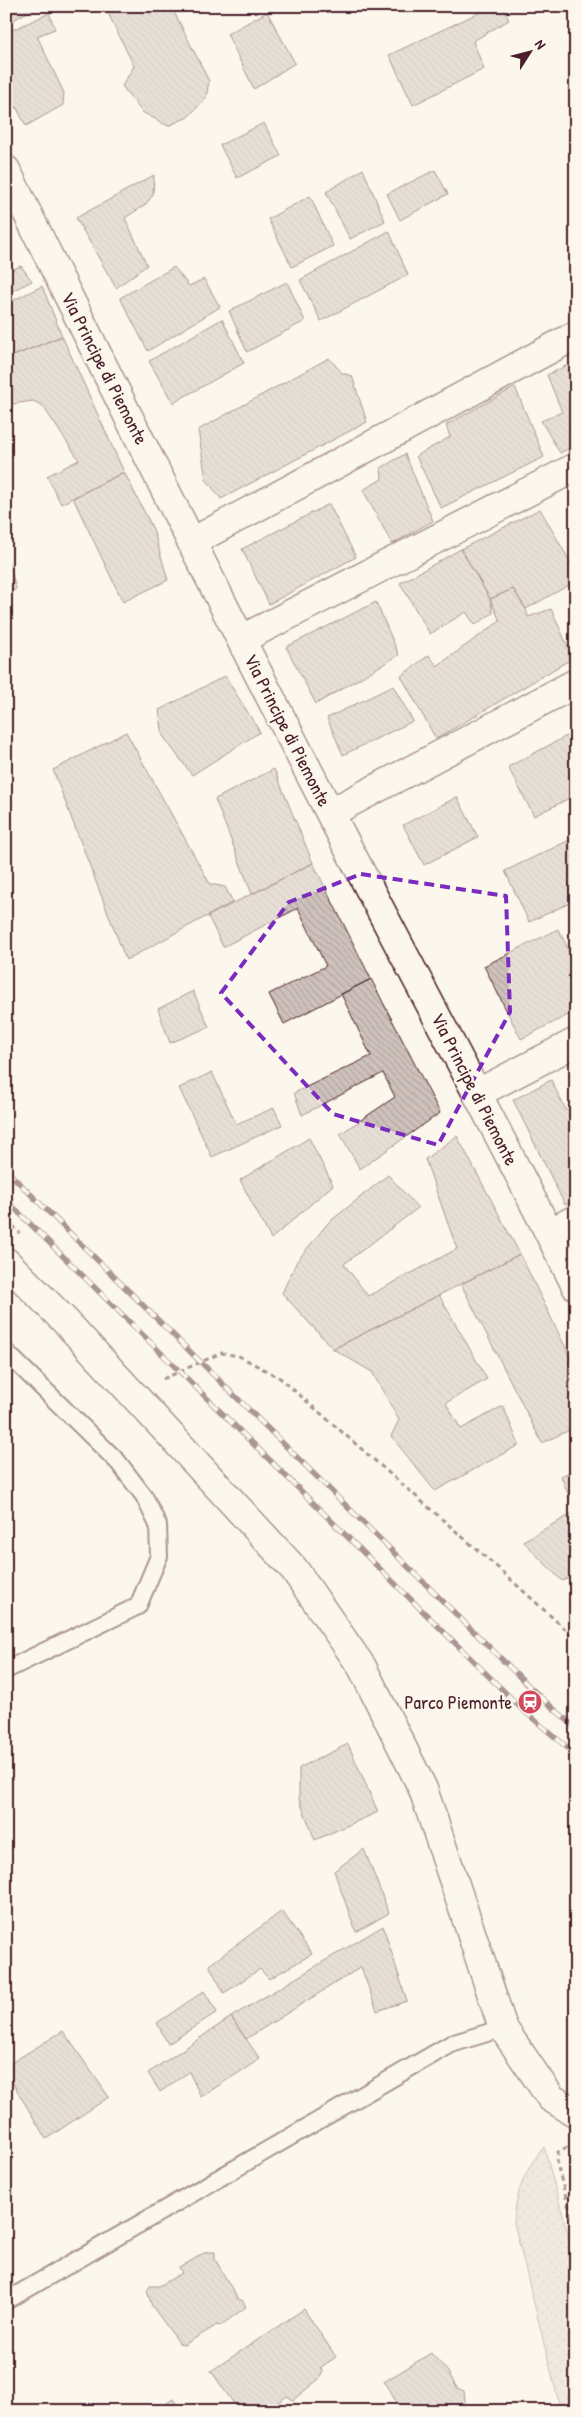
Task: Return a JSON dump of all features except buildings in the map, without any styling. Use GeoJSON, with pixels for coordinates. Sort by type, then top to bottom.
{"type":"FeatureCollection","features":[{"type":"Feature","properties":{"kind":"street","name":"Via Principe di Piemonte"},"geometry":{"type":"LineString","coordinates":[[6,170],[330,813],[478,1093],[576,1286]]}},
{"type":"Feature","properties":{"kind":"street"},"geometry":{"type":"LineString","coordinates":[[192,542],[576,335]]}},
{"type":"Feature","properties":{"kind":"street"},"geometry":{"type":"LineString","coordinates":[[242,639],[576,467]]}},
{"type":"Feature","properties":{"kind":"street"},"geometry":{"type":"LineString","coordinates":[[330,813],[576,683]]}},
{"type":"Feature","properties":{"kind":"street"},"geometry":{"type":"LineString","coordinates":[[478,1093],[576,1042]]}},
{"type":"Feature","properties":{"kind":"street"},"geometry":{"type":"LineString","coordinates":[[549,1233],[576,1219]]}},
{"type":"Feature","properties":{"kind":"street"},"geometry":{"type":"LineString","coordinates":[[11,1273],[294,1569],[362,1667],[423,1789],[503,2028],[551,2098],[576,2114]]}},
{"type":"Feature","properties":{"kind":"lane"},"geometry":{"type":"LineString","coordinates":[[6,1352],[118,1462],[144,1496],[158,1525],[159,1556],[138,1606],[6,1670]]}},
{"type":"Feature","properties":{"kind":"lane"},"geometry":{"type":"LineString","coordinates":[[6,2301],[451,2044],[503,2028]]}},
{"type":"Feature","properties":{"kind":"path"},"geometry":{"type":"LineString","coordinates":[[159,1378],[166,1379],[221,1353],[239,1356],[280,1378],[497,1567],[576,1639]]}},
{"type":"Feature","properties":{"kind":"path"},"geometry":{"type":"LineString","coordinates":[[576,2150],[567,2147],[558,2152],[556,2164],[576,2234]]}},
{"type":"Feature","properties":{"kind":"highlighted area"},"geometry":{"type":"Polygon","coordinates":[[[361,874],[506,896],[510,1012],[438,1145],[333,1114],[221,993],[289,902],[361,874]]]}},
{"type":"Feature","properties":{"kind":"shaded area"},"geometry":{"type":"Polygon","coordinates":[[[544,2147],[576,2263],[576,2411],[561,2411],[514,2223],[516,2202],[522,2182],[531,2164],[544,2147]]]}},
{"type":"Feature","properties":{"kind":"railway"},"geometry":{"type":"LineString","coordinates":[[6,1170],[537,1694],[576,1728]]}},
{"type":"Feature","properties":{"kind":"railway"},"geometry":{"type":"LineString","coordinates":[[6,1200],[523,1710],[576,1755]]}},
{"type":"Feature","properties":{"kind":"place","name":"Parco Piemonte"},"geometry":{"type":"Point","coordinates":[530,1702]}}]}
